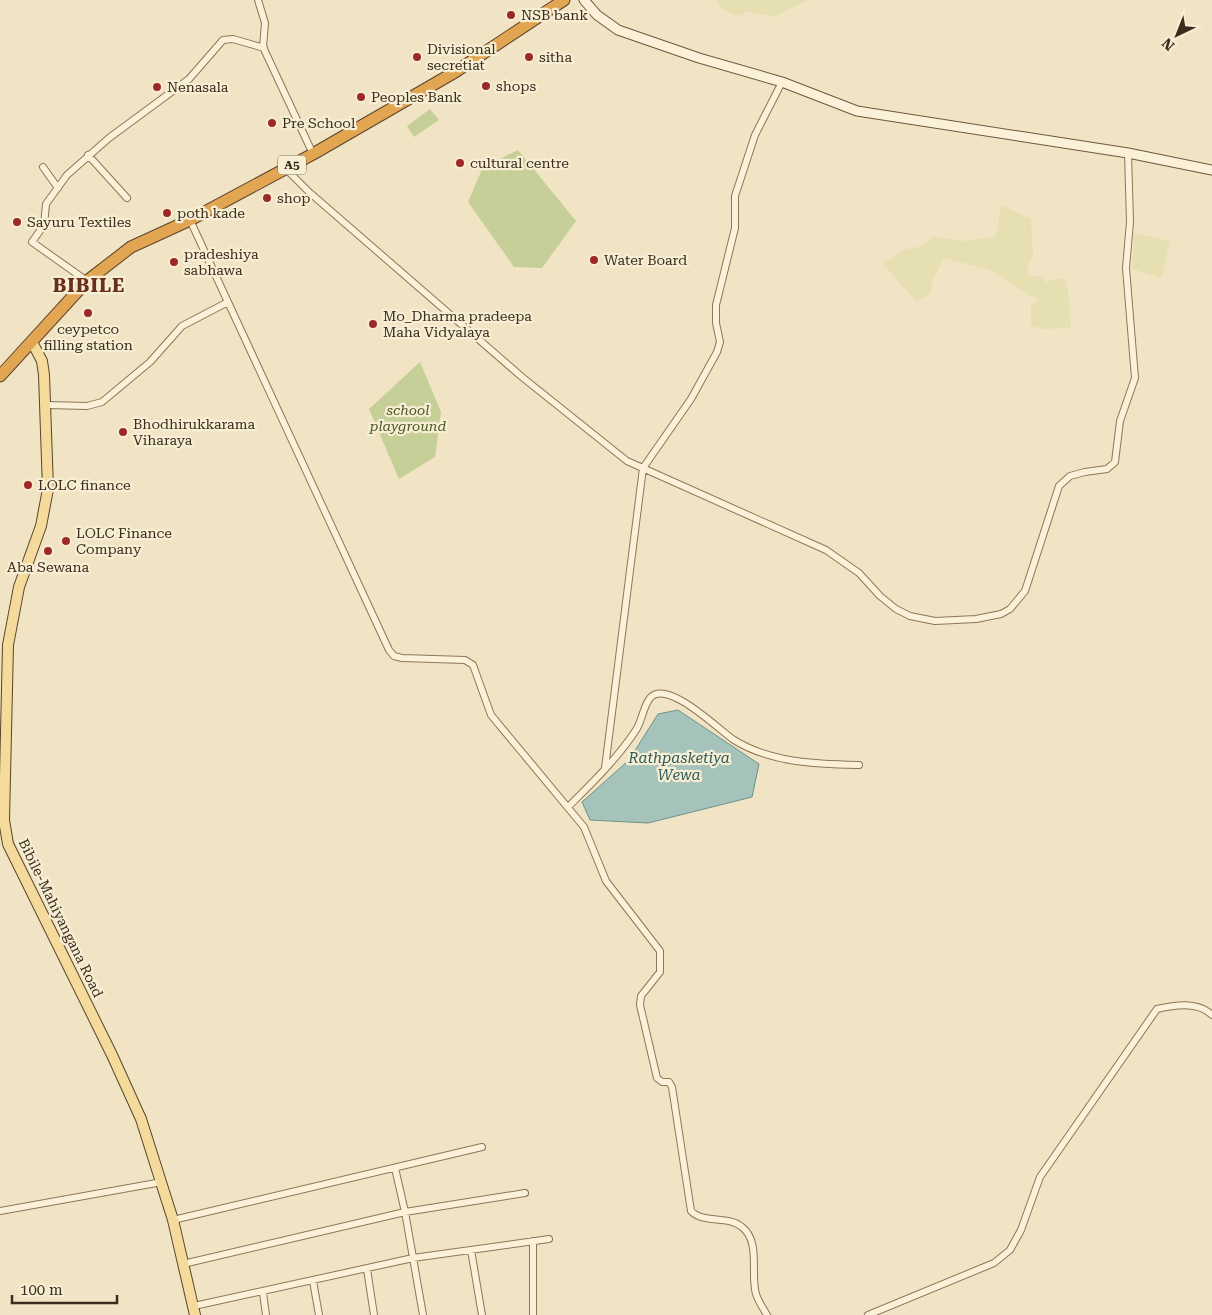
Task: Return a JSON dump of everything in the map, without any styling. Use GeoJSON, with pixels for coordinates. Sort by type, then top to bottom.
{"type":"FeatureCollection","features":[{"type":"Feature","properties":{"kind":"highway","name":"A5"},"geometry":{"type":"LineString","coordinates":[[0,376],[87,281],[131,248],[190,220],[313,154],[455,72],[564,0]]}},
{"type":"Feature","properties":{"kind":"main road","name":"Bibile-Mahiyangana Road"},"geometry":{"type":"LineString","coordinates":[[32,342],[42,361],[46,405],[48,467],[46,504],[41,526],[19,587],[8,645],[4,820],[8,844],[108,1046],[141,1119],[173,1220],[194,1311]]}},
{"type":"Feature","properties":{"kind":"street"},"geometry":{"type":"LineString","coordinates":[[258,0],[265,23],[264,48],[313,154]]}},
{"type":"Feature","properties":{"kind":"street"},"geometry":{"type":"LineString","coordinates":[[584,0],[597,15],[618,30],[699,58],[782,82],[857,111],[1128,153],[1212,170]]}},
{"type":"Feature","properties":{"kind":"street"},"geometry":{"type":"LineString","coordinates":[[87,281],[32,242],[44,226],[46,204],[67,175],[88,155],[189,80],[223,40],[233,39],[264,48]]}},
{"type":"Feature","properties":{"kind":"street"},"geometry":{"type":"LineString","coordinates":[[605,768],[643,470],[691,399],[717,352],[720,342],[716,323],[716,305],[735,228],[735,196],[755,135],[782,82]]}},
{"type":"Feature","properties":{"kind":"street"},"geometry":{"type":"LineString","coordinates":[[284,168],[309,192],[522,376],[627,462],[826,550],[859,573],[880,596],[896,609],[910,616],[935,621],[976,619],[1001,614],[1010,609],[1025,591],[1060,486],[1070,476],[1108,469],[1115,462],[1120,421],[1135,378],[1126,268],[1130,222],[1128,153]]}},
{"type":"Feature","properties":{"kind":"street"},"geometry":{"type":"LineString","coordinates":[[88,155],[127,198]]}},
{"type":"Feature","properties":{"kind":"street"},"geometry":{"type":"LineString","coordinates":[[44,167],[58,188]]}},
{"type":"Feature","properties":{"kind":"street"},"geometry":{"type":"LineString","coordinates":[[190,220],[389,650],[394,656],[402,658],[465,660],[473,665],[491,715],[584,827],[606,881],[660,951],[660,972],[641,996],[640,1005],[657,1078],[662,1082],[669,1082],[672,1087],[691,1211],[696,1216],[730,1221],[742,1226],[750,1236],[756,1294],[766,1315]]}},
{"type":"Feature","properties":{"kind":"street"},"geometry":{"type":"LineString","coordinates":[[46,405],[87,406],[102,402],[150,362],[182,326],[228,302]]}},
{"type":"Feature","properties":{"kind":"street"},"geometry":{"type":"LineString","coordinates":[[568,807],[605,768],[638,728],[650,699],[656,694],[664,694],[689,705],[732,739],[758,753],[813,764],[859,765]]}},
{"type":"Feature","properties":{"kind":"street"},"geometry":{"type":"LineString","coordinates":[[868,1315],[994,1263],[1010,1250],[1021,1230],[1040,1177],[1157,1009],[1177,1004],[1206,1009],[1212,1014]]}},
{"type":"Feature","properties":{"kind":"street"},"geometry":{"type":"LineString","coordinates":[[173,1220],[482,1147]]}},
{"type":"Feature","properties":{"kind":"street"},"geometry":{"type":"LineString","coordinates":[[394,1168],[405,1212],[424,1315]]}},
{"type":"Feature","properties":{"kind":"street"},"geometry":{"type":"LineString","coordinates":[[0,1212],[162,1182]]}},
{"type":"Feature","properties":{"kind":"street"},"geometry":{"type":"LineString","coordinates":[[184,1264],[405,1212],[525,1193]]}},
{"type":"Feature","properties":{"kind":"street"},"geometry":{"type":"LineString","coordinates":[[194,1311],[413,1258],[549,1239]]}},
{"type":"Feature","properties":{"kind":"street"},"geometry":{"type":"LineString","coordinates":[[532,1241],[533,1315]]}},
{"type":"Feature","properties":{"kind":"street"},"geometry":{"type":"LineString","coordinates":[[470,1250],[482,1315]]}},
{"type":"Feature","properties":{"kind":"street"},"geometry":{"type":"LineString","coordinates":[[367,1269],[374,1315]]}},
{"type":"Feature","properties":{"kind":"street"},"geometry":{"type":"LineString","coordinates":[[313,1281],[319,1315]]}},
{"type":"Feature","properties":{"kind":"street"},"geometry":{"type":"LineString","coordinates":[[263,1293],[266,1315]]}},
{"type":"Feature","properties":{"kind":"shaded area"},"geometry":{"type":"Polygon","coordinates":[[[717,0],[808,0],[773,17],[747,11],[740,16],[735,15],[721,8],[717,0]]]}},
{"type":"Feature","properties":{"kind":"shaded area"},"geometry":{"type":"Polygon","coordinates":[[[1001,205],[1031,219],[1033,255],[1027,268],[1029,276],[1043,276],[1045,282],[1064,278],[1068,291],[1071,328],[1044,329],[1031,326],[1031,305],[1039,299],[1030,296],[990,270],[944,258],[933,280],[929,295],[916,301],[883,264],[906,249],[919,247],[934,236],[962,241],[996,237],[1001,205]]]}},
{"type":"Feature","properties":{"kind":"shaded area"},"geometry":{"type":"Polygon","coordinates":[[[1134,233],[1170,241],[1161,278],[1132,269],[1134,233]]]}},
{"type":"Feature","properties":{"kind":"green space"},"geometry":{"type":"Polygon","coordinates":[[[430,109],[439,120],[414,137],[407,126],[430,109]]]}},
{"type":"Feature","properties":{"kind":"green space"},"geometry":{"type":"Polygon","coordinates":[[[518,150],[576,221],[542,268],[514,267],[468,202],[483,167],[518,150]]]}},
{"type":"Feature","properties":{"kind":"green space","name":"school playground"},"geometry":{"type":"Polygon","coordinates":[[[420,362],[441,412],[435,457],[399,479],[369,409],[420,362]]]}},
{"type":"Feature","properties":{"kind":"water","name":"Rathpasketiya Wewa"},"geometry":{"type":"Polygon","coordinates":[[[678,710],[759,764],[752,797],[648,823],[590,820],[582,802],[629,760],[658,714],[678,710]]]}},
{"type":"Feature","properties":{"kind":"place","name":"NSB bank"},"geometry":{"type":"Point","coordinates":[511,15]}},
{"type":"Feature","properties":{"kind":"place","name":"Divisional secretiat"},"geometry":{"type":"Point","coordinates":[417,57]}},
{"type":"Feature","properties":{"kind":"place","name":"sitha"},"geometry":{"type":"Point","coordinates":[529,57]}},
{"type":"Feature","properties":{"kind":"place","name":"shops"},"geometry":{"type":"Point","coordinates":[486,86]}},
{"type":"Feature","properties":{"kind":"place","name":"Nenasala"},"geometry":{"type":"Point","coordinates":[157,87]}},
{"type":"Feature","properties":{"kind":"place","name":"Peoples Bank"},"geometry":{"type":"Point","coordinates":[361,97]}},
{"type":"Feature","properties":{"kind":"place","name":"Pre School"},"geometry":{"type":"Point","coordinates":[272,123]}},
{"type":"Feature","properties":{"kind":"place","name":"cultural centre"},"geometry":{"type":"Point","coordinates":[460,163]}},
{"type":"Feature","properties":{"kind":"place","name":"shop"},"geometry":{"type":"Point","coordinates":[267,198]}},
{"type":"Feature","properties":{"kind":"place","name":"poth kade"},"geometry":{"type":"Point","coordinates":[167,213]}},
{"type":"Feature","properties":{"kind":"place","name":"Sayuru Textiles"},"geometry":{"type":"Point","coordinates":[17,222]}},
{"type":"Feature","properties":{"kind":"place","name":"Water Board"},"geometry":{"type":"Point","coordinates":[594,260]}},
{"type":"Feature","properties":{"kind":"place","name":"pradeshiya sabhawa"},"geometry":{"type":"Point","coordinates":[174,262]}},
{"type":"Feature","properties":{"kind":"place","name":"ceypetco filling station"},"geometry":{"type":"Point","coordinates":[88,313]}},
{"type":"Feature","properties":{"kind":"place","name":"Mo_Dharma pradeepa Maha Vidyalaya"},"geometry":{"type":"Point","coordinates":[373,324]}},
{"type":"Feature","properties":{"kind":"place","name":"Bhodhirukkarama Viharaya"},"geometry":{"type":"Point","coordinates":[123,432]}},
{"type":"Feature","properties":{"kind":"place","name":"LOLC finance"},"geometry":{"type":"Point","coordinates":[28,485]}},
{"type":"Feature","properties":{"kind":"place","name":"LOLC Finance Company"},"geometry":{"type":"Point","coordinates":[66,541]}},
{"type":"Feature","properties":{"kind":"place","name":"Aba Sewana"},"geometry":{"type":"Point","coordinates":[48,551]}},
{"type":"Feature","properties":{"kind":"district","name":"BIBILE"},"geometry":{"type":"Point","coordinates":[89,285]}}]}
